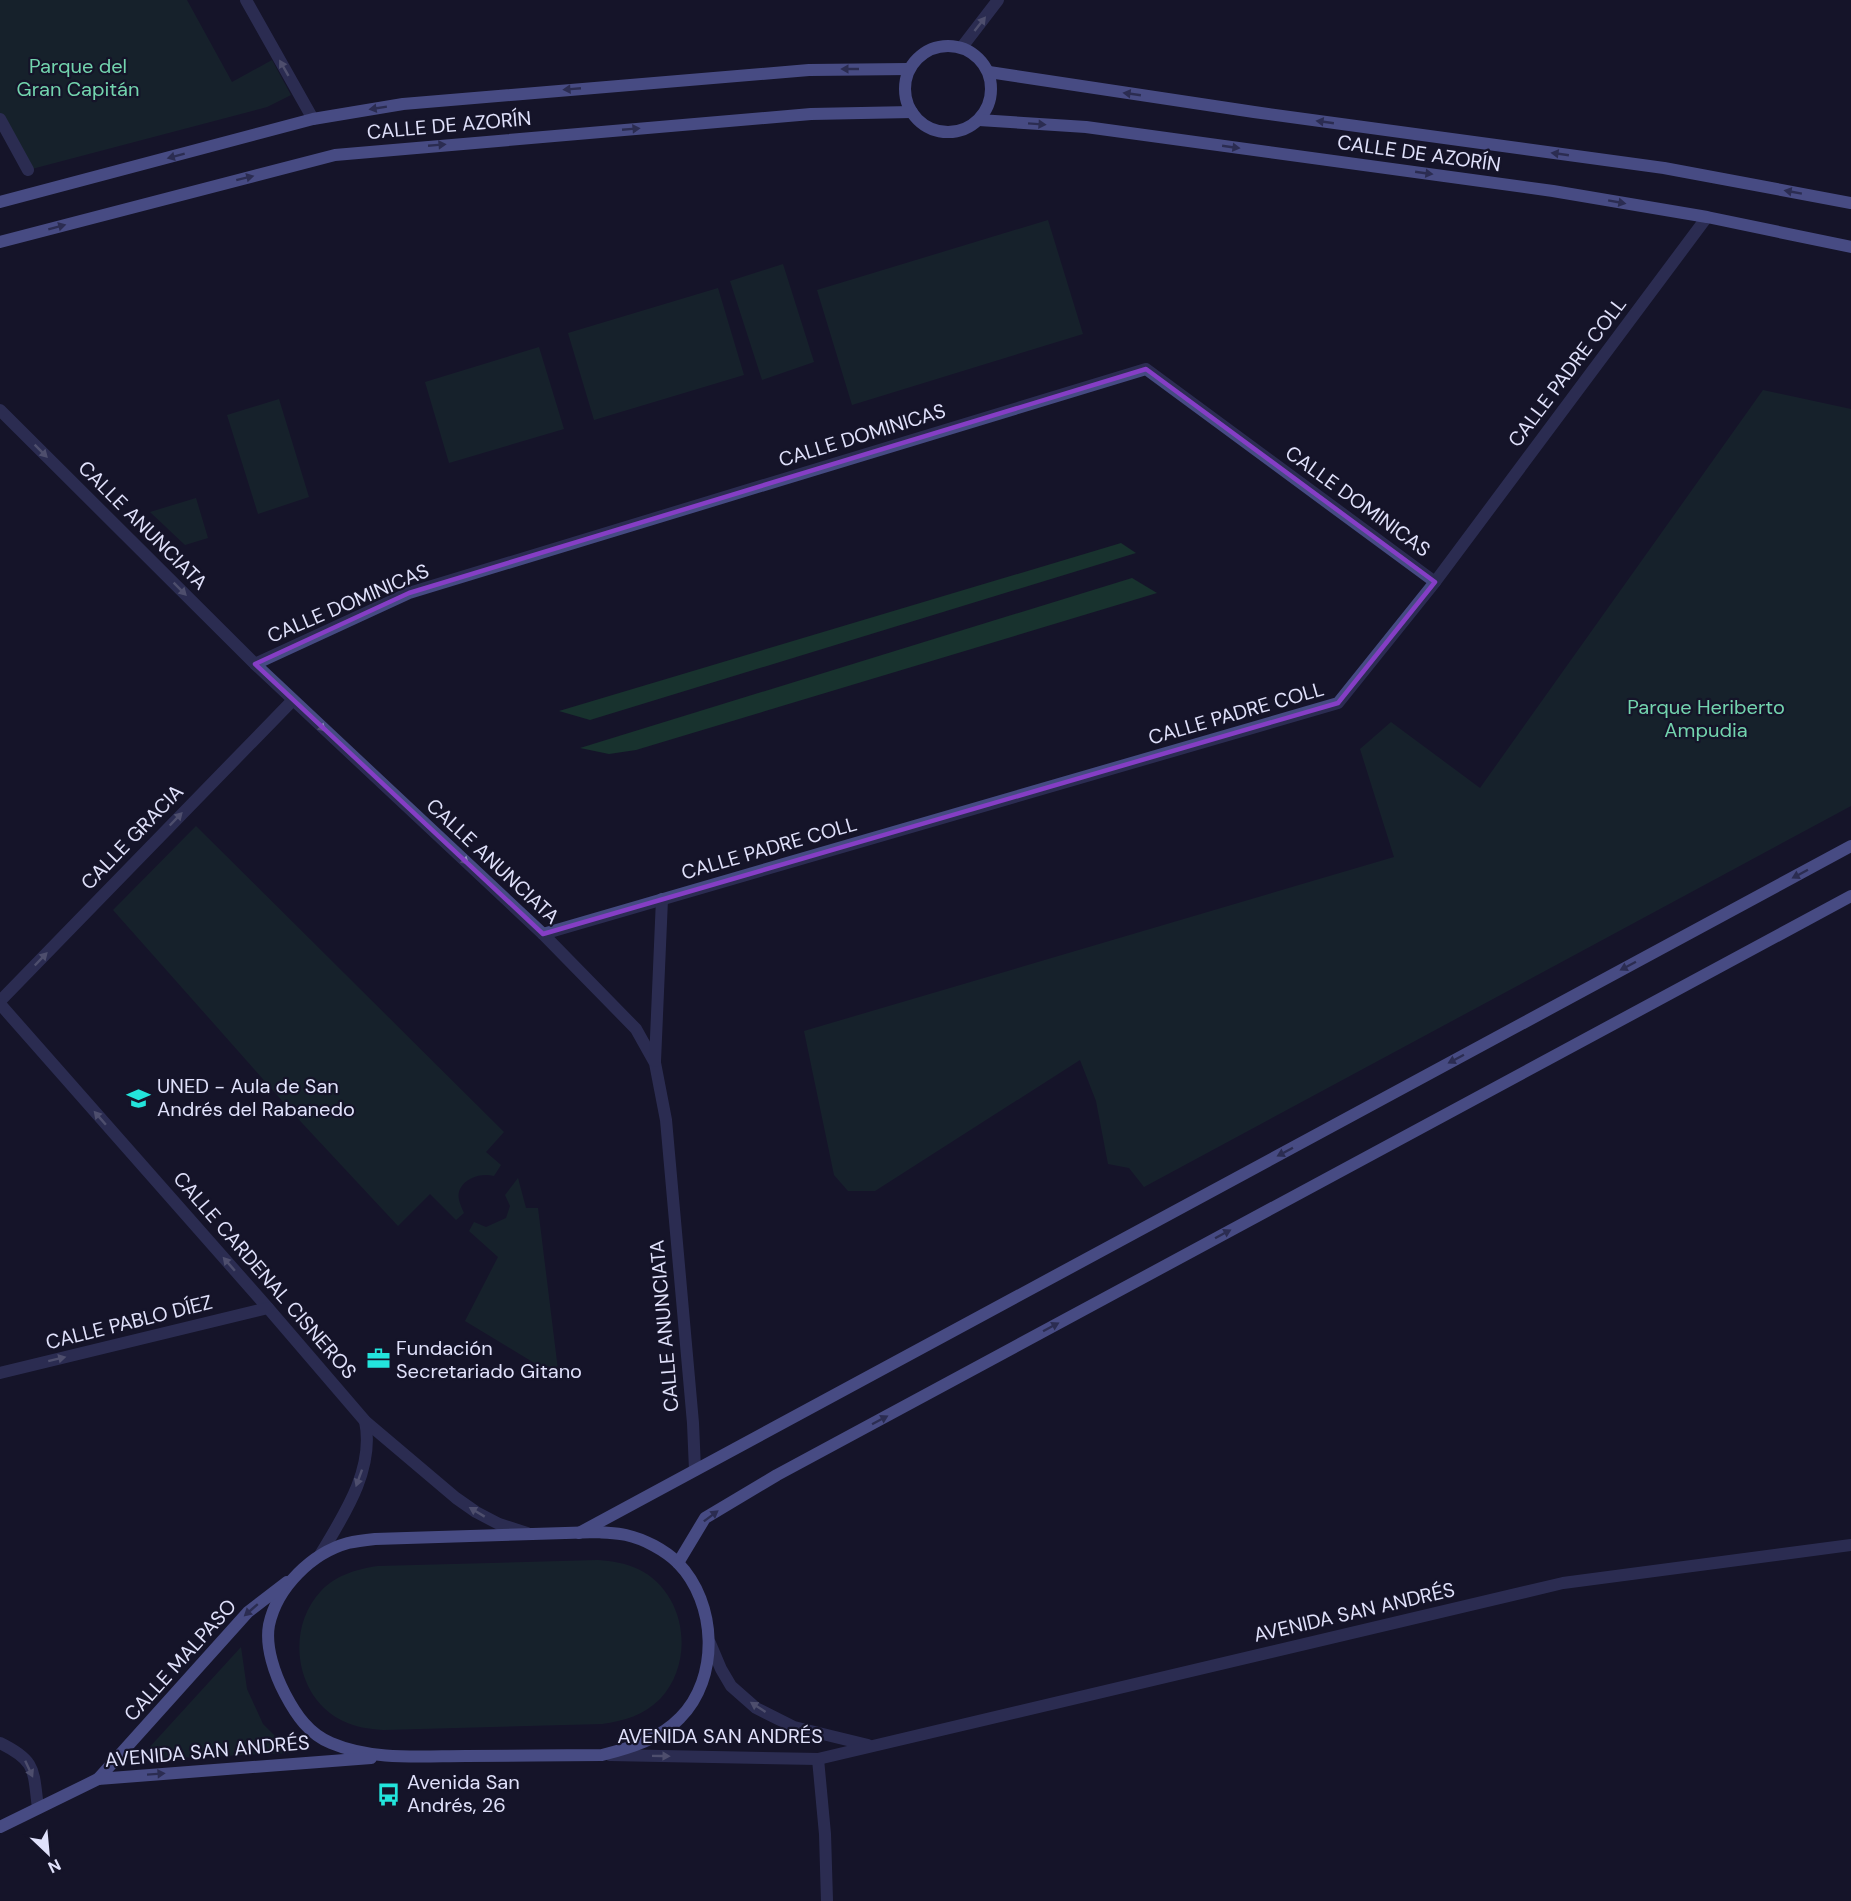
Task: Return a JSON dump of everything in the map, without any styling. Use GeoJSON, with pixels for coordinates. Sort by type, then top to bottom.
{"type":"FeatureCollection","features":[{"type":"Feature","properties":{"kind":"main road"},"geometry":{"type":"LineString","coordinates":[[937,46],[962,47],[974,53],[989,72],[992,85],[987,110],[969,128],[944,132],[931,129],[920,122],[906,99],[905,84],[909,69],[916,59],[937,46]]}},
{"type":"Feature","properties":{"kind":"main road","name":"CALLE DE AZORÍN"},"geometry":{"type":"LineString","coordinates":[[0,202],[313,119],[424,101],[809,70],[909,69]]}},
{"type":"Feature","properties":{"kind":"main road","name":"CALLE DE AZORÍN"},"geometry":{"type":"LineString","coordinates":[[989,72],[1254,112],[1664,168],[1851,202]]}},
{"type":"Feature","properties":{"kind":"main road","name":"CALLE DE AZORÍN"},"geometry":{"type":"LineString","coordinates":[[0,242],[335,155],[811,114],[912,112]]}},
{"type":"Feature","properties":{"kind":"main road","name":"CALLE DE AZORÍN"},"geometry":{"type":"LineString","coordinates":[[979,120],[1098,129],[1553,191],[1707,218],[1851,247]]}},
{"type":"Feature","properties":{"kind":"main road"},"geometry":{"type":"LineString","coordinates":[[579,1533],[1851,846]]}},
{"type":"Feature","properties":{"kind":"main road"},"geometry":{"type":"LineString","coordinates":[[678,1563],[705,1518],[777,1475],[1851,896]]}},
{"type":"Feature","properties":{"kind":"main road"},"geometry":{"type":"LineString","coordinates":[[598,1532],[626,1535],[654,1546],[678,1563],[695,1587],[705,1615],[710,1643],[705,1671],[696,1696],[680,1719],[657,1736],[630,1748],[602,1755],[393,1756],[331,1743],[309,1729],[292,1707],[278,1680],[270,1653],[269,1625],[280,1598],[297,1574],[320,1555],[347,1544],[375,1539],[598,1532]]}},
{"type":"Feature","properties":{"kind":"main road","name":"CALLE MALPASO"},"geometry":{"type":"LineString","coordinates":[[98,1779],[248,1612],[297,1574]]}},
{"type":"Feature","properties":{"kind":"main road","name":"AVENIDA SAN ANDRÉS"},"geometry":{"type":"LineString","coordinates":[[0,1827],[98,1779],[393,1756]]}},
{"type":"Feature","properties":{"kind":"street"},"geometry":{"type":"LineString","coordinates":[[246,0],[313,119]]}},
{"type":"Feature","properties":{"kind":"street"},"geometry":{"type":"LineString","coordinates":[[962,47],[998,0]]}},
{"type":"Feature","properties":{"kind":"street"},"geometry":{"type":"LineString","coordinates":[[0,119],[28,171]]}},
{"type":"Feature","properties":{"kind":"street","name":"CALLE PADRE COLL"},"geometry":{"type":"LineString","coordinates":[[543,934],[1338,704],[1435,582],[1707,218]]}},
{"type":"Feature","properties":{"kind":"street","name":"CALLE DOMINICAS"},"geometry":{"type":"LineString","coordinates":[[255,664],[409,593],[1146,369],[1435,582]]}},
{"type":"Feature","properties":{"kind":"street","name":"CALLE ANUNCIATA"},"geometry":{"type":"LineString","coordinates":[[0,410],[255,664],[543,934],[636,1029],[655,1063],[666,1120],[695,1470]]}},
{"type":"Feature","properties":{"kind":"street","name":"CALLE GRACIA"},"geometry":{"type":"LineString","coordinates":[[0,1003],[292,700]]}},
{"type":"Feature","properties":{"kind":"street","name":"CALLE PADRE COLL"},"geometry":{"type":"LineString","coordinates":[[655,1063],[662,899]]}},
{"type":"Feature","properties":{"kind":"street","name":"CALLE CARDENAL CISNEROS"},"geometry":{"type":"LineString","coordinates":[[0,1003],[365,1421],[456,1498],[476,1512],[499,1524],[531,1535]]}},
{"type":"Feature","properties":{"kind":"street","name":"CALLE PABLO DÍEZ"},"geometry":{"type":"LineString","coordinates":[[0,1373],[268,1308]]}},
{"type":"Feature","properties":{"kind":"street"},"geometry":{"type":"LineString","coordinates":[[320,1555],[352,1497],[365,1461],[368,1435],[365,1421]]}},
{"type":"Feature","properties":{"kind":"street","name":"AVENIDA SAN ANDRÉS"},"geometry":{"type":"LineString","coordinates":[[602,1755],[818,1759],[1563,1583],[1851,1545]]}},
{"type":"Feature","properties":{"kind":"street","name":"AVENIDA SAN ANDRÉS"},"geometry":{"type":"LineString","coordinates":[[710,1643],[731,1686],[756,1708],[794,1727],[872,1746]]}},
{"type":"Feature","properties":{"kind":"street"},"geometry":{"type":"LineString","coordinates":[[0,1743],[20,1753],[32,1768],[38,1808]]}},
{"type":"Feature","properties":{"kind":"street"},"geometry":{"type":"LineString","coordinates":[[818,1759],[825,1834],[826,1901]]}},
{"type":"Feature","properties":{"kind":"highlighted area"},"geometry":{"type":"Polygon","coordinates":[[[1146,369],[1435,582],[1338,703],[543,934],[255,664],[409,593],[1146,369]]]}},
{"type":"Feature","properties":{"kind":"green space","name":"Parque del Gran Capitán"},"geometry":{"type":"Polygon","coordinates":[[[0,0],[187,0],[232,82],[272,60],[291,95],[267,107],[28,170],[0,123],[0,0]]]}},
{"type":"Feature","properties":{"kind":"green space"},"geometry":{"type":"Polygon","coordinates":[[[1048,220],[1083,334],[852,405],[817,290],[1048,220]]]}},
{"type":"Feature","properties":{"kind":"green space"},"geometry":{"type":"Polygon","coordinates":[[[783,264],[814,362],[762,380],[730,281],[783,264]]]}},
{"type":"Feature","properties":{"kind":"green space"},"geometry":{"type":"Polygon","coordinates":[[[718,288],[744,375],[594,420],[568,333],[718,288]]]}},
{"type":"Feature","properties":{"kind":"green space"},"geometry":{"type":"Polygon","coordinates":[[[539,347],[564,429],[449,463],[425,382],[539,347]]]}},
{"type":"Feature","properties":{"kind":"green space","name":"Parque Heriberto Ampudia"},"geometry":{"type":"Polygon","coordinates":[[[1763,390],[1851,409],[1851,806],[1144,1187],[1129,1168],[1108,1164],[1096,1101],[1080,1060],[875,1191],[848,1191],[834,1175],[804,1031],[1394,857],[1360,749],[1391,722],[1480,788],[1763,390]]]}},
{"type":"Feature","properties":{"kind":"green space"},"geometry":{"type":"Polygon","coordinates":[[[279,399],[309,497],[258,514],[227,415],[279,399]]]}},
{"type":"Feature","properties":{"kind":"green space"},"geometry":{"type":"Polygon","coordinates":[[[196,498],[208,538],[185,545],[150,512],[196,498]]]}},
{"type":"Feature","properties":{"kind":"green space"},"geometry":{"type":"Polygon","coordinates":[[[1121,543],[1136,553],[590,720],[559,711],[1121,543]]]}},
{"type":"Feature","properties":{"kind":"green space"},"geometry":{"type":"Polygon","coordinates":[[[1132,578],[1157,593],[636,750],[609,754],[580,748],[1132,578]]]}},
{"type":"Feature","properties":{"kind":"green space"},"geometry":{"type":"Polygon","coordinates":[[[196,826],[504,1132],[486,1152],[501,1165],[494,1176],[484,1175],[466,1181],[459,1195],[464,1213],[456,1220],[430,1194],[398,1226],[302,1123],[113,910],[196,826]]]}},
{"type":"Feature","properties":{"kind":"green space"},"geometry":{"type":"Polygon","coordinates":[[[518,1178],[526,1208],[538,1208],[559,1378],[465,1321],[498,1257],[469,1231],[474,1222],[486,1227],[506,1218],[510,1206],[505,1195],[518,1178]]]}},
{"type":"Feature","properties":{"kind":"green space"},"geometry":{"type":"Polygon","coordinates":[[[598,1560],[638,1569],[654,1580],[667,1594],[676,1610],[682,1647],[678,1666],[671,1683],[660,1699],[654,1705],[633,1716],[602,1724],[373,1729],[343,1721],[327,1710],[314,1696],[305,1680],[300,1662],[299,1643],[302,1624],[321,1591],[333,1581],[347,1574],[378,1566],[598,1560]]]}},
{"type":"Feature","properties":{"kind":"green space"},"geometry":{"type":"Polygon","coordinates":[[[241,1647],[247,1689],[263,1724],[292,1753],[151,1759],[147,1750],[241,1647]]]}},
{"type":"Feature","properties":{"kind":"place","name":"UNED - Aula de San Andrés del Rabanedo"},"geometry":{"type":"Point","coordinates":[139,1098]}},
{"type":"Feature","properties":{"kind":"place","name":"Fundación Secretariado Gitano"},"geometry":{"type":"Point","coordinates":[378,1359]}},
{"type":"Feature","properties":{"kind":"place","name":"Avenida San Andrés, 26"},"geometry":{"type":"Point","coordinates":[389,1794]}}]}
